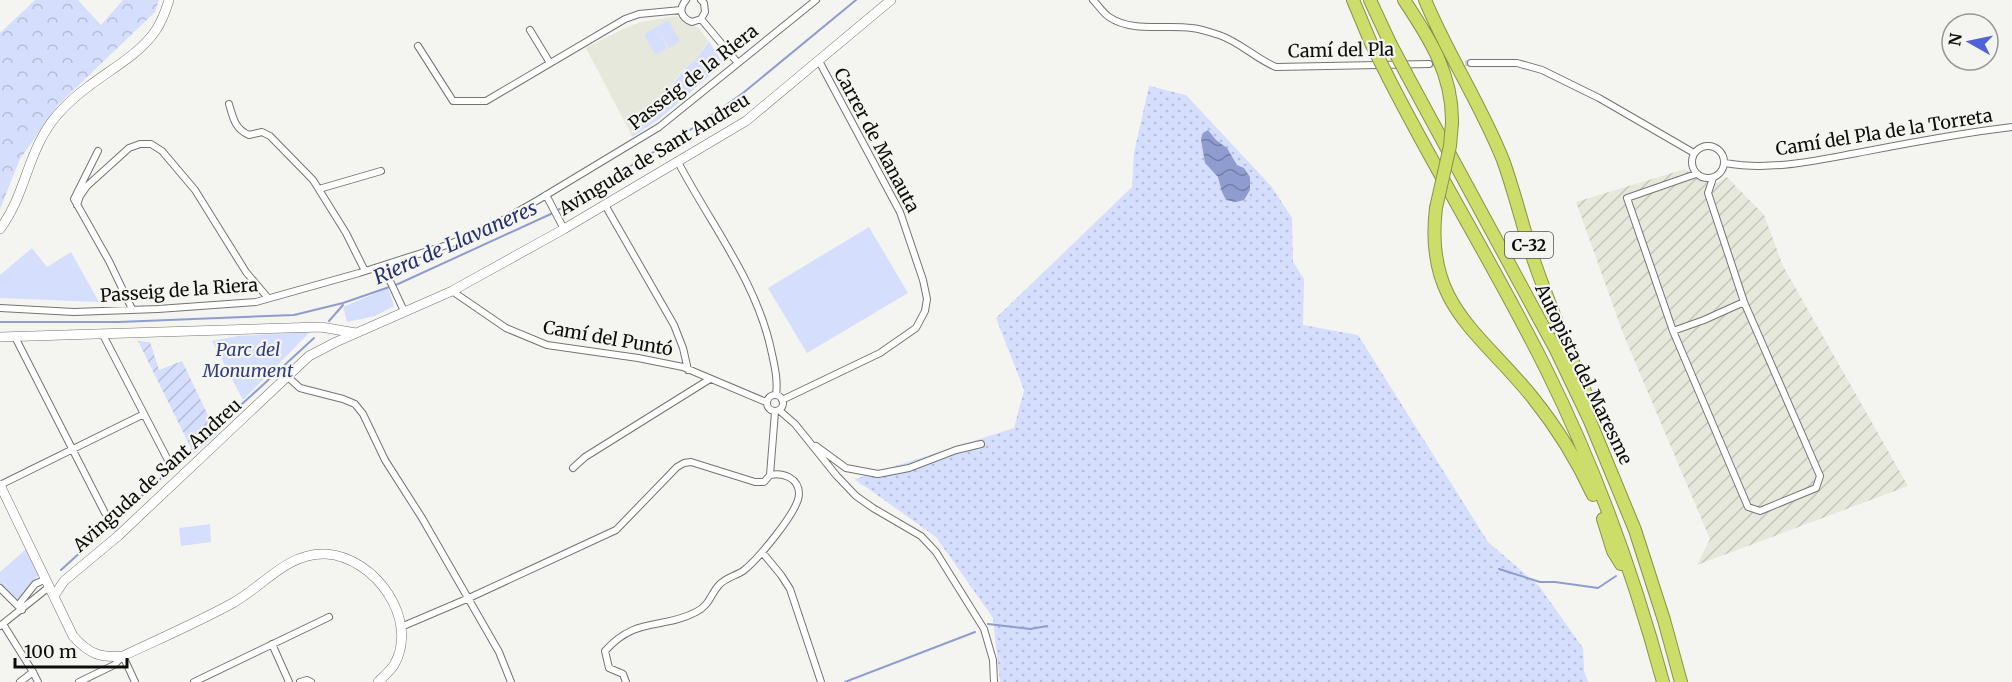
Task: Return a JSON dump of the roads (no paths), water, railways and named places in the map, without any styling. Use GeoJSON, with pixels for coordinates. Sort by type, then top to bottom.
{"type":"FeatureCollection","features":[{"type":"Feature","properties":{"kind":"highway","name":"Autopista del Maresme"},"geometry":{"type":"LineString","coordinates":[[1353,0],[1389,79],[1519,315],[1552,381],[1587,459],[1616,533],[1638,595],[1663,682]]}},
{"type":"Feature","properties":{"kind":"highway","name":"Autopista del Maresme"},"geometry":{"type":"LineString","coordinates":[[1370,0],[1454,165],[1556,350],[1622,494],[1659,603],[1681,682]]}},
{"type":"Feature","properties":{"kind":"highway","name":"C-32"},"geometry":{"type":"LineString","coordinates":[[1404,0],[1435,48],[1452,98],[1450,146],[1433,228],[1440,278],[1469,327],[1533,397],[1562,438],[1584,475],[1598,506],[1613,551],[1638,595]]}},
{"type":"Feature","properties":{"kind":"highway","name":"C-32"},"geometry":{"type":"LineString","coordinates":[[1425,0],[1445,45],[1489,128],[1503,162],[1554,317],[1612,456],[1622,494]]}},
{"type":"Feature","properties":{"kind":"street"},"geometry":{"type":"LineString","coordinates":[[0,229],[11,214],[41,137],[58,114],[86,88],[143,45],[156,30],[169,0]]}},
{"type":"Feature","properties":{"kind":"street"},"geometry":{"type":"LineString","coordinates":[[681,10],[686,0]]}},
{"type":"Feature","properties":{"kind":"street","name":"Passeig de la Riera"},"geometry":{"type":"LineString","coordinates":[[0,308],[74,312],[256,302],[365,272],[450,244],[496,224],[659,127],[816,0]]}},
{"type":"Feature","properties":{"kind":"street","name":"Avinguda de Sant Andreu"},"geometry":{"type":"LineString","coordinates":[[50,587],[64,581],[118,536],[309,356],[452,291],[564,229],[746,121],[891,0]]}},
{"type":"Feature","properties":{"kind":"street","name":"Camí del Pla"},"geometry":{"type":"LineString","coordinates":[[1093,0],[1108,16],[1122,23],[1136,26],[1191,28],[1223,36],[1276,67],[1429,64]]}},
{"type":"Feature","properties":{"kind":"street"},"geometry":{"type":"LineString","coordinates":[[681,10],[688,21],[701,19],[705,12],[704,1]]}},
{"type":"Feature","properties":{"kind":"street"},"geometry":{"type":"LineString","coordinates":[[418,46],[453,101],[486,101],[625,19],[639,14],[681,10]]}},
{"type":"Feature","properties":{"kind":"street"},"geometry":{"type":"LineString","coordinates":[[701,19],[737,62]]}},
{"type":"Feature","properties":{"kind":"street"},"geometry":{"type":"LineString","coordinates":[[530,30],[550,63]]}},
{"type":"Feature","properties":{"kind":"street","name":"Carrer de Manauta"},"geometry":{"type":"LineString","coordinates":[[779,397],[880,354],[916,328],[925,311],[927,299],[900,212],[819,62]]}},
{"type":"Feature","properties":{"kind":"street"},"geometry":{"type":"LineString","coordinates":[[1471,63],[1517,63],[1542,70],[1599,98],[1694,153]]}},
{"type":"Feature","properties":{"kind":"street"},"geometry":{"type":"LineString","coordinates":[[229,104],[233,121],[240,130],[249,135],[262,132],[270,136],[301,165],[346,233],[365,272]]}},
{"type":"Feature","properties":{"kind":"street","name":"Camí del Pla de la Torreta"},"geometry":{"type":"LineString","coordinates":[[1725,164],[1744,167],[1791,165],[1975,131],[2012,127]]}},
{"type":"Feature","properties":{"kind":"street"},"geometry":{"type":"LineString","coordinates":[[77,205],[87,186],[129,148],[140,144],[151,144],[162,151],[195,190],[246,272],[268,298]]}},
{"type":"Feature","properties":{"kind":"street"},"geometry":{"type":"LineString","coordinates":[[1696,174],[1627,198],[1673,331],[1748,507],[1760,511],[1816,488],[1820,476],[1744,302],[1708,194],[1713,178],[1721,172],[1725,164],[1722,153],[1713,146],[1703,147],[1694,153],[1692,163],[1696,174],[1702,178],[1713,178]]}},
{"type":"Feature","properties":{"kind":"street"},"geometry":{"type":"LineString","coordinates":[[98,151],[74,199],[109,261],[132,309]]}},
{"type":"Feature","properties":{"kind":"street"},"geometry":{"type":"LineString","coordinates":[[678,162],[736,261],[755,299],[769,337],[782,408],[777,412],[770,475]]}},
{"type":"Feature","properties":{"kind":"street"},"geometry":{"type":"LineString","coordinates":[[319,189],[381,171]]}},
{"type":"Feature","properties":{"kind":"street"},"geometry":{"type":"LineString","coordinates":[[546,195],[564,229]]}},
{"type":"Feature","properties":{"kind":"street"},"geometry":{"type":"LineString","coordinates":[[604,205],[674,325],[688,370]]}},
{"type":"Feature","properties":{"kind":"street"},"geometry":{"type":"LineString","coordinates":[[383,266],[404,311]]}},
{"type":"Feature","properties":{"kind":"street","name":"Camí del Puntó"},"geometry":{"type":"LineString","coordinates":[[452,291],[506,328],[547,345],[638,358],[688,370],[766,402]]}},
{"type":"Feature","properties":{"kind":"street"},"geometry":{"type":"LineString","coordinates":[[1673,331],[1744,302]]}},
{"type":"Feature","properties":{"kind":"street"},"geometry":{"type":"LineString","coordinates":[[0,337],[321,327],[356,333]]}},
{"type":"Feature","properties":{"kind":"street"},"geometry":{"type":"LineString","coordinates":[[102,333],[170,464]]}},
{"type":"Feature","properties":{"kind":"street"},"geometry":{"type":"LineString","coordinates":[[15,337],[105,513]]}},
{"type":"Feature","properties":{"kind":"street"},"geometry":{"type":"LineString","coordinates":[[288,377],[300,388],[355,404],[363,414],[385,460],[422,518],[499,652],[511,682]]}},
{"type":"Feature","properties":{"kind":"street"},"geometry":{"type":"LineString","coordinates":[[573,468],[585,457],[710,379]]}},
{"type":"Feature","properties":{"kind":"street"},"geometry":{"type":"LineString","coordinates":[[779,397],[770,396],[766,402],[768,408],[777,412],[811,442],[846,468],[878,474],[909,468],[956,450],[981,444]]}},
{"type":"Feature","properties":{"kind":"street"},"geometry":{"type":"LineString","coordinates":[[123,656],[109,657],[95,654],[84,648],[73,636],[0,485],[144,414]]}},
{"type":"Feature","properties":{"kind":"street"},"geometry":{"type":"LineString","coordinates":[[811,442],[836,475],[856,496],[921,536],[936,552],[984,629],[993,660],[994,682]]}},
{"type":"Feature","properties":{"kind":"street"},"geometry":{"type":"LineString","coordinates":[[401,627],[616,530],[677,467],[684,463],[700,463],[755,482],[764,482],[770,475],[777,473],[786,475],[796,483],[800,493],[798,503],[791,514],[754,561],[741,572],[723,581],[705,606],[695,613],[674,620],[636,627],[615,640],[605,651],[609,668],[623,674],[626,682]]}},
{"type":"Feature","properties":{"kind":"street"},"geometry":{"type":"LineString","coordinates":[[762,552],[786,581],[820,682]]}},
{"type":"Feature","properties":{"kind":"street"},"geometry":{"type":"LineString","coordinates":[[79,682],[114,665],[123,656],[233,603],[290,563],[305,556],[328,554],[350,560],[372,573],[397,608],[401,627],[401,645],[394,666],[378,682]]}},
{"type":"Feature","properties":{"kind":"street"},"geometry":{"type":"LineString","coordinates":[[22,610],[20,603],[35,584],[50,587]]}},
{"type":"Feature","properties":{"kind":"street"},"geometry":{"type":"LineString","coordinates":[[38,682],[2,625],[50,587]]}},
{"type":"Feature","properties":{"kind":"street"},"geometry":{"type":"LineString","coordinates":[[0,588],[22,610]]}},
{"type":"Feature","properties":{"kind":"street"},"geometry":{"type":"LineString","coordinates":[[194,682],[329,617]]}},
{"type":"Feature","properties":{"kind":"street"},"geometry":{"type":"LineString","coordinates":[[272,644],[289,682]]}},
{"type":"Feature","properties":{"kind":"street"},"geometry":{"type":"LineString","coordinates":[[123,656],[135,682]]}},
{"type":"Feature","properties":{"kind":"street"},"geometry":{"type":"LineString","coordinates":[[20,682],[33,672]]}},
{"type":"Feature","properties":{"kind":"street"},"geometry":{"type":"LineString","coordinates":[[300,682],[307,680],[311,682]]}},
{"type":"Feature","properties":{"kind":"water"},"geometry":{"type":"Polygon","coordinates":[[[1208,130],[1227,148],[1237,165],[1244,168],[1250,177],[1250,190],[1244,200],[1236,202],[1226,200],[1218,177],[1205,163],[1201,139],[1203,133],[1208,130]]]}},
{"type":"Feature","properties":{"kind":"waterway","name":"Riera de Llavaneres"},"geometry":{"type":"LineString","coordinates":[[0,322],[119,322],[294,315],[343,303],[398,284],[553,213],[698,125],[743,93],[856,0]]}},
{"type":"Feature","properties":{"kind":"waterway"},"geometry":{"type":"LineString","coordinates":[[329,321],[343,305]]}},
{"type":"Feature","properties":{"kind":"waterway"},"geometry":{"type":"LineString","coordinates":[[61,570],[314,338]]}},
{"type":"Feature","properties":{"kind":"waterway"},"geometry":{"type":"LineString","coordinates":[[1499,569],[1540,582],[1598,588],[1616,576]]}},
{"type":"Feature","properties":{"kind":"waterway"},"geometry":{"type":"LineString","coordinates":[[988,624],[1030,629],[1047,626]]}},
{"type":"Feature","properties":{"kind":"waterway"},"geometry":{"type":"LineString","coordinates":[[845,682],[975,632]]}},
{"type":"Feature","properties":{"kind":"tunnel"},"geometry":{"type":"LineString","coordinates":[[1429,64],[1471,63]]}},
{"type":"Feature","properties":{"kind":"park label","name":"Parc del Monument"},"geometry":{"type":"Point","coordinates":[248,359]}}]}
